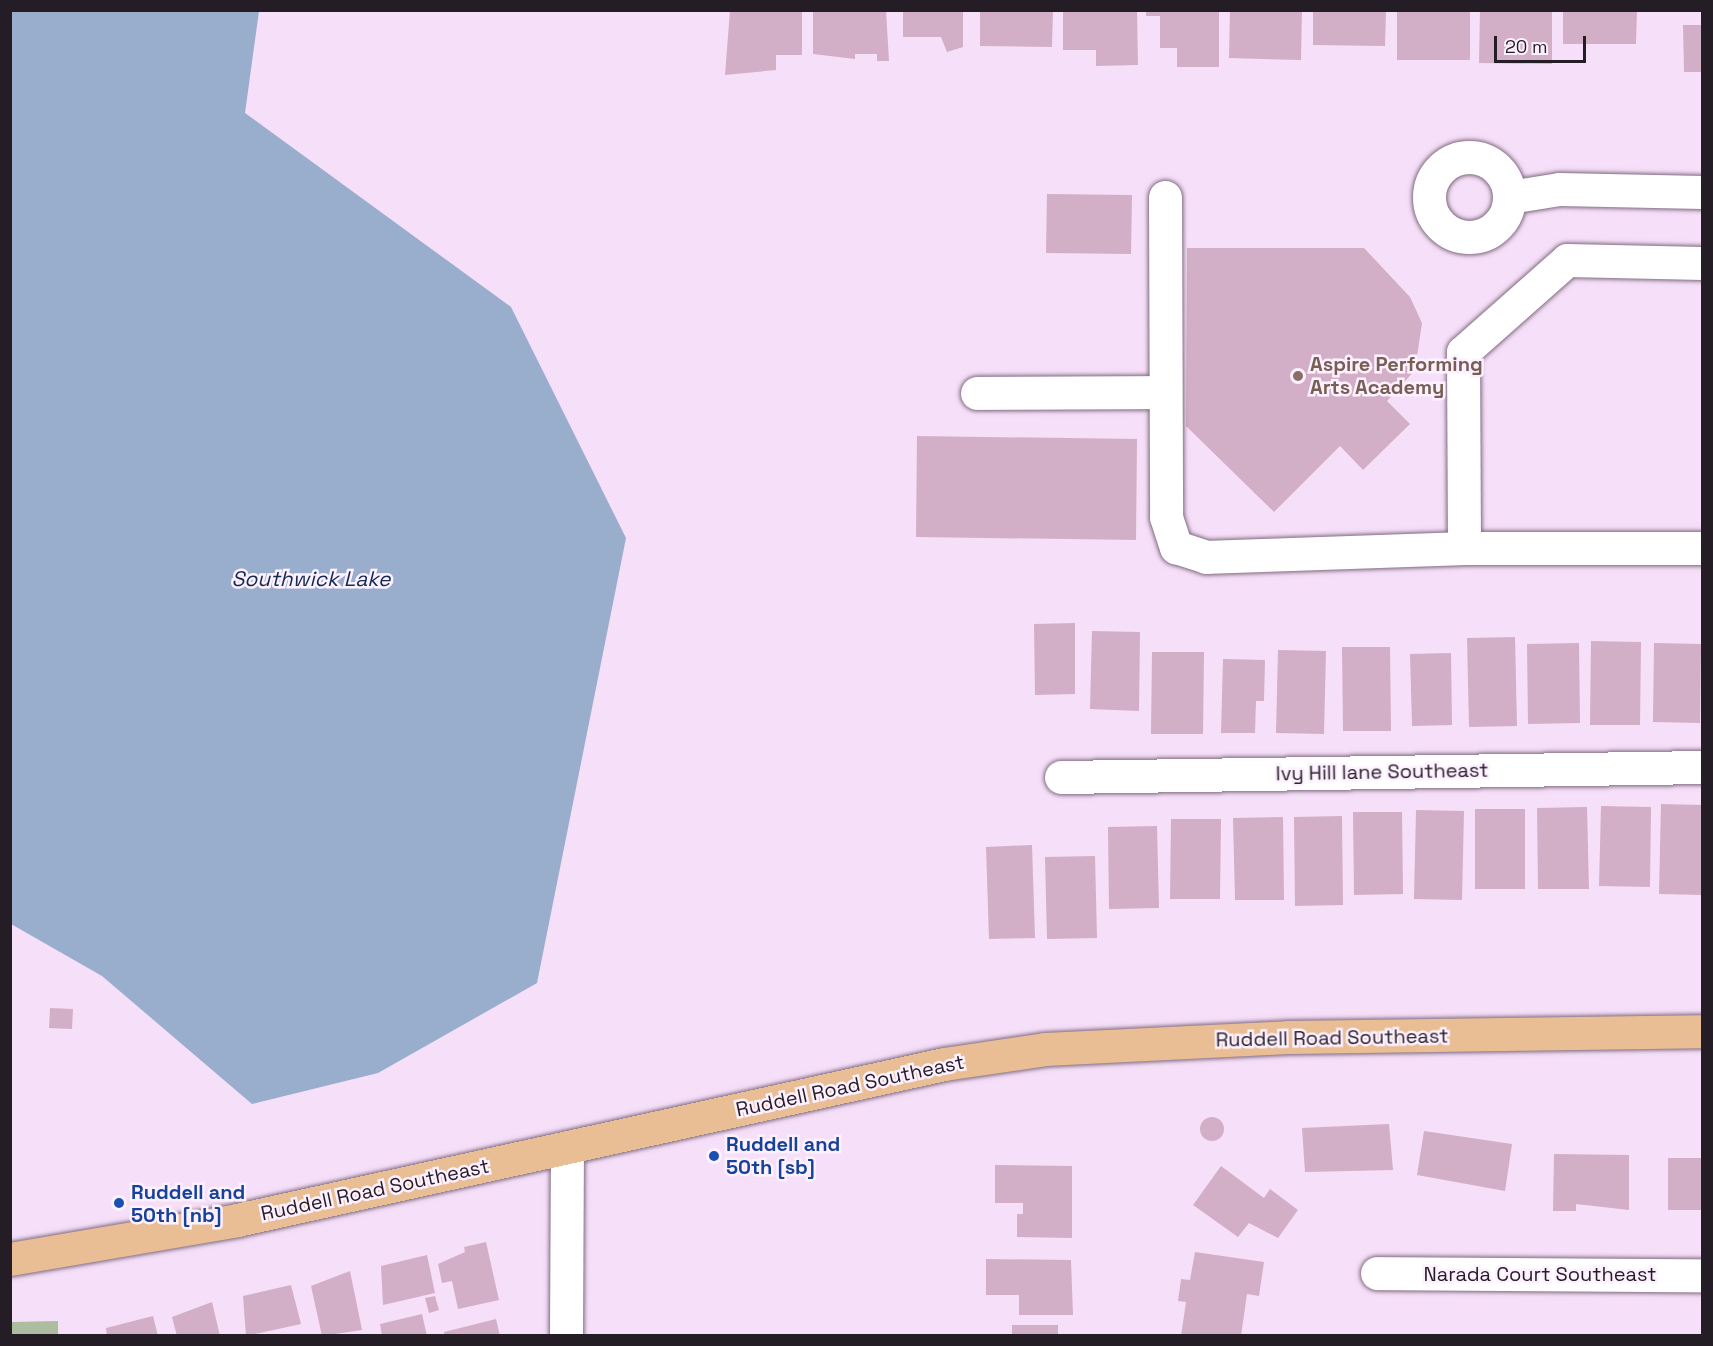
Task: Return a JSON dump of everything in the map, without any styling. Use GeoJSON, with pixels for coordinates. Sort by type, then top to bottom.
{"type":"FeatureCollection","features":[{"type":"Feature","properties":{"kind":"main road","name":"Ruddell Road Southeast"},"geometry":{"type":"LineString","coordinates":[[10,1259],[226,1222],[944,1064],[1045,1049],[1288,1037],[1702,1031]]}},
{"type":"Feature","properties":{"kind":"street"},"geometry":{"type":"LineString","coordinates":[[1509,197],[1559,189],[1702,192]]}},
{"type":"Feature","properties":{"kind":"street"},"geometry":{"type":"LineString","coordinates":[[1165,197],[1166,517],[1176,547],[1206,557],[1464,548],[1702,548]]}},
{"type":"Feature","properties":{"kind":"street"},"geometry":{"type":"LineString","coordinates":[[1464,548],[1463,352],[1566,260],[1702,263]]}},
{"type":"Feature","properties":{"kind":"street"},"geometry":{"type":"LineString","coordinates":[[977,393],[1165,392]]}},
{"type":"Feature","properties":{"kind":"street","name":"Ivy Hill lane Southeast"},"geometry":{"type":"LineString","coordinates":[[1061,777],[1702,767]]}},
{"type":"Feature","properties":{"kind":"street"},"geometry":{"type":"LineString","coordinates":[[566,1335],[567,1148]]}},
{"type":"Feature","properties":{"kind":"street","name":"Narada Court Southeast"},"geometry":{"type":"LineString","coordinates":[[1377,1273],[1702,1275]]}},
{"type":"Feature","properties":{"kind":"green space"},"geometry":{"type":"Polygon","coordinates":[[[58,1321],[58,1335],[11,1335],[11,1322],[58,1321]]]}},
{"type":"Feature","properties":{"kind":"water","name":"Southwick Lake"},"geometry":{"type":"Polygon","coordinates":[[[11,10],[259,11],[245,113],[511,307],[626,538],[537,983],[378,1073],[252,1104],[102,976],[11,924],[11,10]]]}},
{"type":"Feature","properties":{"kind":"building"},"geometry":{"type":"Polygon","coordinates":[[[730,10],[802,10],[802,55],[776,55],[776,70],[725,75],[730,10]]]}},
{"type":"Feature","properties":{"kind":"building"},"geometry":{"type":"Polygon","coordinates":[[[813,10],[886,10],[889,61],[877,61],[877,54],[855,54],[855,59],[813,54],[813,10]]]}},
{"type":"Feature","properties":{"kind":"building"},"geometry":{"type":"Polygon","coordinates":[[[903,10],[963,10],[963,47],[947,52],[941,37],[903,37],[903,10]]]}},
{"type":"Feature","properties":{"kind":"building"},"geometry":{"type":"Polygon","coordinates":[[[980,10],[1053,10],[1052,47],[980,46],[980,10]]]}},
{"type":"Feature","properties":{"kind":"building"},"geometry":{"type":"Polygon","coordinates":[[[1063,10],[1137,10],[1138,65],[1096,66],[1096,50],[1063,50],[1063,10]]]}},
{"type":"Feature","properties":{"kind":"building"},"geometry":{"type":"Polygon","coordinates":[[[1146,10],[1219,10],[1219,67],[1177,67],[1177,48],[1160,48],[1160,16],[1146,16],[1146,10]]]}},
{"type":"Feature","properties":{"kind":"building"},"geometry":{"type":"Polygon","coordinates":[[[1230,10],[1302,10],[1301,60],[1229,58],[1230,10]]]}},
{"type":"Feature","properties":{"kind":"building"},"geometry":{"type":"Polygon","coordinates":[[[1313,10],[1386,10],[1385,46],[1313,45],[1313,10]]]}},
{"type":"Feature","properties":{"kind":"building"},"geometry":{"type":"Polygon","coordinates":[[[1397,10],[1470,10],[1470,60],[1397,60],[1397,10]]]}},
{"type":"Feature","properties":{"kind":"building"},"geometry":{"type":"Polygon","coordinates":[[[1480,10],[1552,10],[1552,64],[1479,63],[1480,10]]]}},
{"type":"Feature","properties":{"kind":"building"},"geometry":{"type":"Polygon","coordinates":[[[1563,10],[1637,10],[1636,44],[1563,44],[1563,10]]]}},
{"type":"Feature","properties":{"kind":"building"},"geometry":{"type":"Polygon","coordinates":[[[1683,25],[1702,25],[1702,72],[1684,72],[1683,25]]]}},
{"type":"Feature","properties":{"kind":"building"},"geometry":{"type":"Polygon","coordinates":[[[1047,194],[1132,195],[1131,254],[1046,253],[1047,194]]]}},
{"type":"Feature","properties":{"kind":"building"},"geometry":{"type":"Polygon","coordinates":[[[1187,248],[1364,248],[1410,297],[1422,323],[1415,370],[1387,401],[1410,424],[1363,470],[1340,446],[1274,512],[1186,426],[1187,248]]]}},
{"type":"Feature","properties":{"kind":"building"},"geometry":{"type":"Polygon","coordinates":[[[917,436],[1137,439],[1136,540],[916,537],[917,436]]]}},
{"type":"Feature","properties":{"kind":"building"},"geometry":{"type":"Polygon","coordinates":[[[1075,623],[1075,694],[1035,695],[1034,624],[1075,623]]]}},
{"type":"Feature","properties":{"kind":"building"},"geometry":{"type":"Polygon","coordinates":[[[1092,631],[1140,632],[1139,711],[1090,709],[1092,631]]]}},
{"type":"Feature","properties":{"kind":"building"},"geometry":{"type":"Polygon","coordinates":[[[1515,637],[1517,726],[1469,727],[1467,638],[1515,637]]]}},
{"type":"Feature","properties":{"kind":"building"},"geometry":{"type":"Polygon","coordinates":[[[1591,641],[1641,642],[1640,725],[1590,725],[1591,641]]]}},
{"type":"Feature","properties":{"kind":"building"},"geometry":{"type":"Polygon","coordinates":[[[1579,643],[1580,723],[1528,724],[1527,644],[1579,643]]]}},
{"type":"Feature","properties":{"kind":"building"},"geometry":{"type":"Polygon","coordinates":[[[1654,643],[1701,644],[1700,723],[1653,722],[1654,643]]]}},
{"type":"Feature","properties":{"kind":"building"},"geometry":{"type":"Polygon","coordinates":[[[1342,647],[1390,647],[1391,731],[1343,731],[1342,647]]]}},
{"type":"Feature","properties":{"kind":"building"},"geometry":{"type":"Polygon","coordinates":[[[1278,650],[1326,651],[1324,734],[1276,733],[1278,650]]]}},
{"type":"Feature","properties":{"kind":"building"},"geometry":{"type":"Polygon","coordinates":[[[1152,652],[1204,652],[1203,734],[1151,734],[1152,652]]]}},
{"type":"Feature","properties":{"kind":"building"},"geometry":{"type":"Polygon","coordinates":[[[1451,653],[1452,725],[1412,726],[1410,654],[1451,653]]]}},
{"type":"Feature","properties":{"kind":"building"},"geometry":{"type":"Polygon","coordinates":[[[1223,659],[1265,660],[1264,701],[1256,701],[1255,733],[1221,733],[1223,659]]]}},
{"type":"Feature","properties":{"kind":"building"},"geometry":{"type":"Polygon","coordinates":[[[1661,804],[1702,805],[1702,895],[1659,894],[1661,804]]]}},
{"type":"Feature","properties":{"kind":"building"},"geometry":{"type":"Polygon","coordinates":[[[1601,806],[1651,807],[1650,887],[1599,886],[1601,806]]]}},
{"type":"Feature","properties":{"kind":"building"},"geometry":{"type":"Polygon","coordinates":[[[1587,807],[1589,889],[1538,889],[1537,808],[1587,807]]]}},
{"type":"Feature","properties":{"kind":"building"},"geometry":{"type":"Polygon","coordinates":[[[1475,809],[1525,809],[1525,889],[1475,889],[1475,809]]]}},
{"type":"Feature","properties":{"kind":"building"},"geometry":{"type":"Polygon","coordinates":[[[1416,810],[1464,811],[1462,900],[1414,899],[1416,810]]]}},
{"type":"Feature","properties":{"kind":"building"},"geometry":{"type":"Polygon","coordinates":[[[1353,812],[1402,812],[1403,894],[1354,895],[1353,812]]]}},
{"type":"Feature","properties":{"kind":"building"},"geometry":{"type":"Polygon","coordinates":[[[1342,816],[1343,905],[1295,906],[1294,817],[1342,816]]]}},
{"type":"Feature","properties":{"kind":"building"},"geometry":{"type":"Polygon","coordinates":[[[1283,817],[1284,900],[1235,900],[1233,818],[1283,817]]]}},
{"type":"Feature","properties":{"kind":"building"},"geometry":{"type":"Polygon","coordinates":[[[1171,819],[1221,819],[1220,899],[1170,899],[1171,819]]]}},
{"type":"Feature","properties":{"kind":"building"},"geometry":{"type":"Polygon","coordinates":[[[1157,826],[1159,908],[1109,909],[1108,827],[1157,826]]]}},
{"type":"Feature","properties":{"kind":"building"},"geometry":{"type":"Polygon","coordinates":[[[1032,845],[1035,938],[989,939],[986,847],[1032,845]]]}},
{"type":"Feature","properties":{"kind":"building"},"geometry":{"type":"Polygon","coordinates":[[[1095,856],[1097,938],[1047,939],[1045,857],[1095,856]]]}},
{"type":"Feature","properties":{"kind":"building"},"geometry":{"type":"Polygon","coordinates":[[[50,1008],[73,1009],[72,1029],[49,1028],[50,1008]]]}},
{"type":"Feature","properties":{"kind":"building"},"geometry":{"type":"Polygon","coordinates":[[[1212,1117],[1221,1120],[1224,1129],[1221,1138],[1212,1141],[1203,1138],[1200,1129],[1203,1120],[1212,1117]]]}},
{"type":"Feature","properties":{"kind":"building"},"geometry":{"type":"Polygon","coordinates":[[[1389,1124],[1393,1170],[1305,1172],[1302,1128],[1389,1124]]]}},
{"type":"Feature","properties":{"kind":"building"},"geometry":{"type":"Polygon","coordinates":[[[1424,1131],[1512,1144],[1505,1191],[1417,1175],[1424,1131]]]}},
{"type":"Feature","properties":{"kind":"building"},"geometry":{"type":"Polygon","coordinates":[[[1554,1154],[1629,1155],[1629,1210],[1576,1204],[1576,1211],[1553,1211],[1554,1154]]]}},
{"type":"Feature","properties":{"kind":"building"},"geometry":{"type":"Polygon","coordinates":[[[1668,1158],[1702,1158],[1702,1210],[1668,1210],[1668,1158]]]}},
{"type":"Feature","properties":{"kind":"building"},"geometry":{"type":"Polygon","coordinates":[[[995,1165],[1072,1166],[1072,1238],[1017,1237],[1017,1214],[1023,1214],[1023,1203],[995,1203],[995,1165]]]}},
{"type":"Feature","properties":{"kind":"building"},"geometry":{"type":"Polygon","coordinates":[[[1221,1166],[1264,1198],[1270,1189],[1298,1210],[1278,1238],[1249,1223],[1238,1237],[1193,1205],[1221,1166]]]}},
{"type":"Feature","properties":{"kind":"building"},"geometry":{"type":"Polygon","coordinates":[[[486,1242],[499,1300],[458,1309],[452,1281],[442,1283],[438,1264],[465,1252],[464,1247],[486,1242]]]}},
{"type":"Feature","properties":{"kind":"building"},"geometry":{"type":"Polygon","coordinates":[[[1195,1252],[1264,1262],[1259,1296],[1247,1294],[1241,1336],[1181,1336],[1186,1302],[1178,1301],[1181,1279],[1190,1280],[1195,1252]]]}},
{"type":"Feature","properties":{"kind":"building"},"geometry":{"type":"Polygon","coordinates":[[[427,1255],[435,1293],[383,1305],[381,1266],[427,1255]]]}},
{"type":"Feature","properties":{"kind":"building"},"geometry":{"type":"Polygon","coordinates":[[[986,1259],[1071,1260],[1073,1315],[1019,1315],[1019,1295],[986,1295],[986,1259]]]}},
{"type":"Feature","properties":{"kind":"building"},"geometry":{"type":"Polygon","coordinates":[[[350,1271],[362,1330],[322,1336],[311,1286],[350,1271]]]}},
{"type":"Feature","properties":{"kind":"building"},"geometry":{"type":"Polygon","coordinates":[[[291,1285],[301,1324],[246,1336],[243,1296],[291,1285]]]}},
{"type":"Feature","properties":{"kind":"building"},"geometry":{"type":"Polygon","coordinates":[[[435,1296],[439,1310],[429,1313],[425,1298],[435,1296]]]}},
{"type":"Feature","properties":{"kind":"building"},"geometry":{"type":"Polygon","coordinates":[[[212,1302],[220,1336],[177,1336],[172,1317],[212,1302]]]}},
{"type":"Feature","properties":{"kind":"building"},"geometry":{"type":"Polygon","coordinates":[[[422,1314],[427,1336],[382,1336],[380,1324],[422,1314]]]}},
{"type":"Feature","properties":{"kind":"building"},"geometry":{"type":"Polygon","coordinates":[[[153,1316],[158,1336],[107,1336],[106,1328],[153,1316]]]}},
{"type":"Feature","properties":{"kind":"building"},"geometry":{"type":"Polygon","coordinates":[[[496,1319],[500,1336],[444,1336],[444,1332],[496,1319]]]}},
{"type":"Feature","properties":{"kind":"building"},"geometry":{"type":"Polygon","coordinates":[[[1012,1325],[1058,1325],[1058,1336],[1012,1336],[1012,1325]]]}},
{"type":"Feature","properties":{"kind":"place","name":"Aspire Performing Arts Academy"},"geometry":{"type":"Point","coordinates":[1298,376]}},
{"type":"Feature","properties":{"kind":"place","name":"Ruddell and 50th [sb]"},"geometry":{"type":"Point","coordinates":[714,1156]}},
{"type":"Feature","properties":{"kind":"place","name":"Ruddell and 50th [nb]"},"geometry":{"type":"Point","coordinates":[119,1203]}}]}
